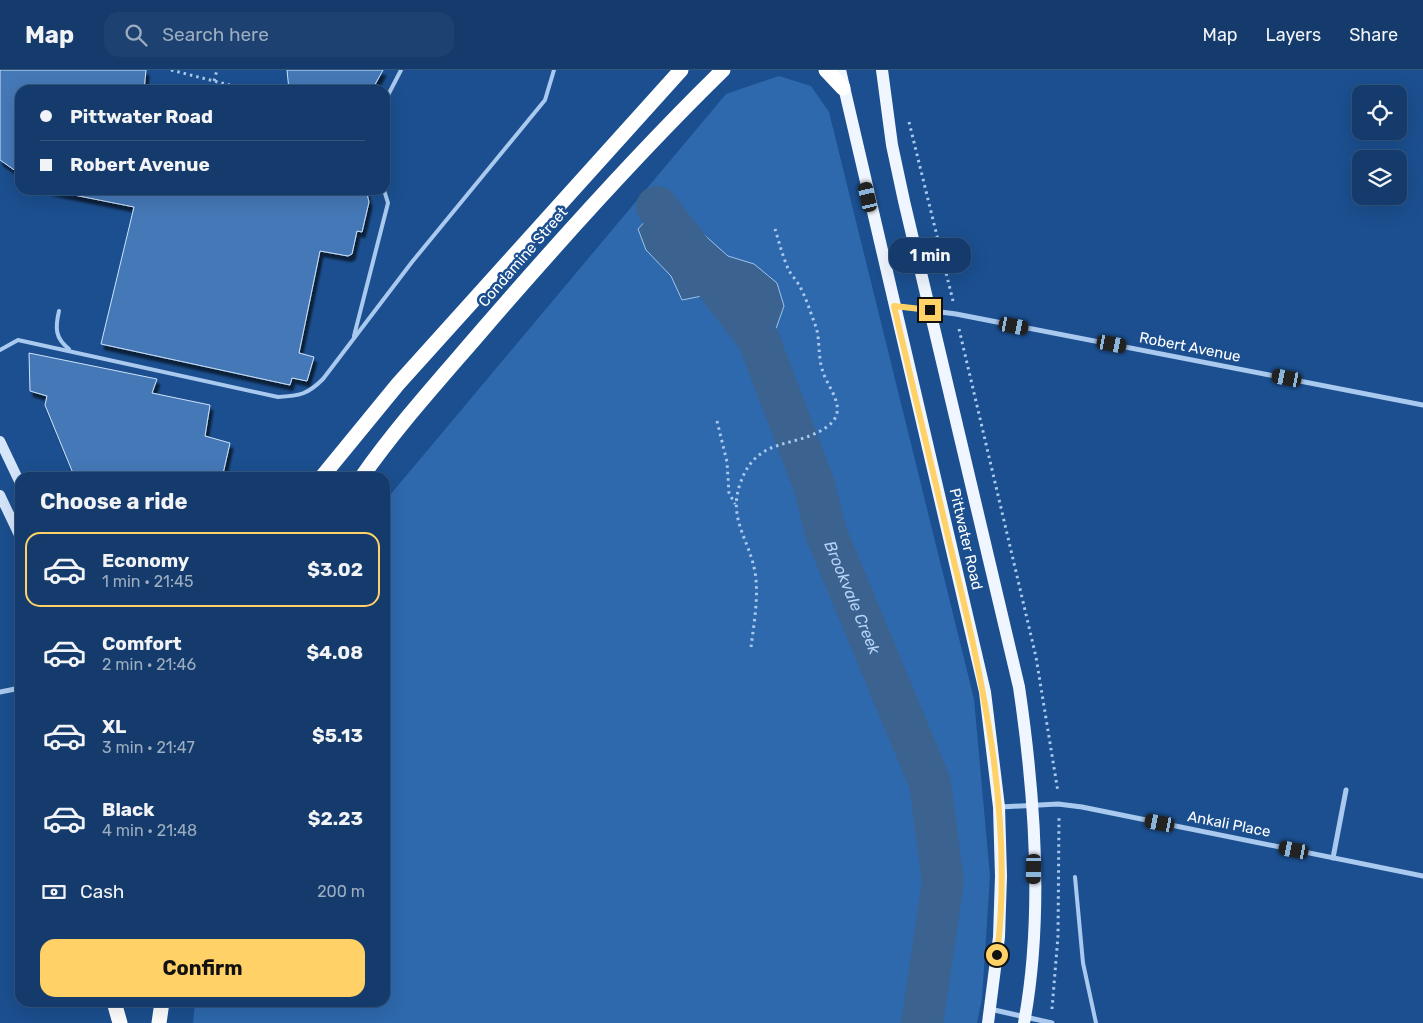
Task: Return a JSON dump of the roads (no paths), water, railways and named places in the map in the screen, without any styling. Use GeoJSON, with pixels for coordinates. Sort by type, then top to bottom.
{"type":"FeatureCollection","features":[{"type":"Feature","properties":{"kind":"highway","name":"Condamine Street"},"geometry":{"type":"LineString","coordinates":[[326,472],[398,384],[681,70]]}},
{"type":"Feature","properties":{"kind":"highway","name":"Condamine Street"},"geometry":{"type":"LineString","coordinates":[[366,472],[405,420],[559,241],[658,133],[723,70]]}},
{"type":"Feature","properties":{"kind":"highway"},"geometry":{"type":"LineString","coordinates":[[826,70],[843,88]]}},
{"type":"Feature","properties":{"kind":"highway"},"geometry":{"type":"LineString","coordinates":[[116,1007],[121,1023]]}},
{"type":"Feature","properties":{"kind":"highway"},"geometry":{"type":"LineString","coordinates":[[121,1023],[123,1007]]}},
{"type":"Feature","properties":{"kind":"highway"},"geometry":{"type":"LineString","coordinates":[[159,1023],[161,1007]]}},
{"type":"Feature","properties":{"kind":"main road","name":"Pittwater Road"},"geometry":{"type":"LineString","coordinates":[[840,70],[985,692],[998,808],[1001,876],[1000,937],[988,1023]]}},
{"type":"Feature","properties":{"kind":"main road","name":"Pittwater Road"},"geometry":{"type":"LineString","coordinates":[[882,70],[892,145],[1019,687],[1033,806],[1034,922],[1025,1020]]}},
{"type":"Feature","properties":{"kind":"street","name":"Robert Avenue"},"geometry":{"type":"LineString","coordinates":[[894,306],[930,310],[1423,405]]}},
{"type":"Feature","properties":{"kind":"street"},"geometry":{"type":"LineString","coordinates":[[0,441],[15,472]]}},
{"type":"Feature","properties":{"kind":"street"},"geometry":{"type":"LineString","coordinates":[[0,495],[15,526]]}},
{"type":"Feature","properties":{"kind":"street"},"geometry":{"type":"LineString","coordinates":[[0,692],[15,689]]}},
{"type":"Feature","properties":{"kind":"street"},"geometry":{"type":"LineString","coordinates":[[1333,858],[1346,790]]}},
{"type":"Feature","properties":{"kind":"street","name":"Ankali Place"},"geometry":{"type":"LineString","coordinates":[[998,808],[1058,804],[1423,876]]}},
{"type":"Feature","properties":{"kind":"street"},"geometry":{"type":"LineString","coordinates":[[990,1010],[1025,1020],[1051,1023]]}},
{"type":"Feature","properties":{"kind":"lane"},"geometry":{"type":"LineString","coordinates":[[390,91],[401,70]]}},
{"type":"Feature","properties":{"kind":"lane"},"geometry":{"type":"LineString","coordinates":[[0,350],[18,340],[278,396],[310,391],[324,379],[412,262],[545,100],[554,70]]}},
{"type":"Feature","properties":{"kind":"lane"},"geometry":{"type":"LineString","coordinates":[[353,338],[388,203],[386,195]]}},
{"type":"Feature","properties":{"kind":"lane"},"geometry":{"type":"LineString","coordinates":[[59,311],[56,333],[61,343],[70,351]]}},
{"type":"Feature","properties":{"kind":"lane"},"geometry":{"type":"LineString","coordinates":[[1075,877],[1083,963],[1096,1023]]}},
{"type":"Feature","properties":{"kind":"waterway","name":"Brookvale Creek"},"geometry":{"type":"LineString","coordinates":[[657,207],[758,338],[814,485],[826,533],[930,783],[943,882],[922,1023]]}}]}
